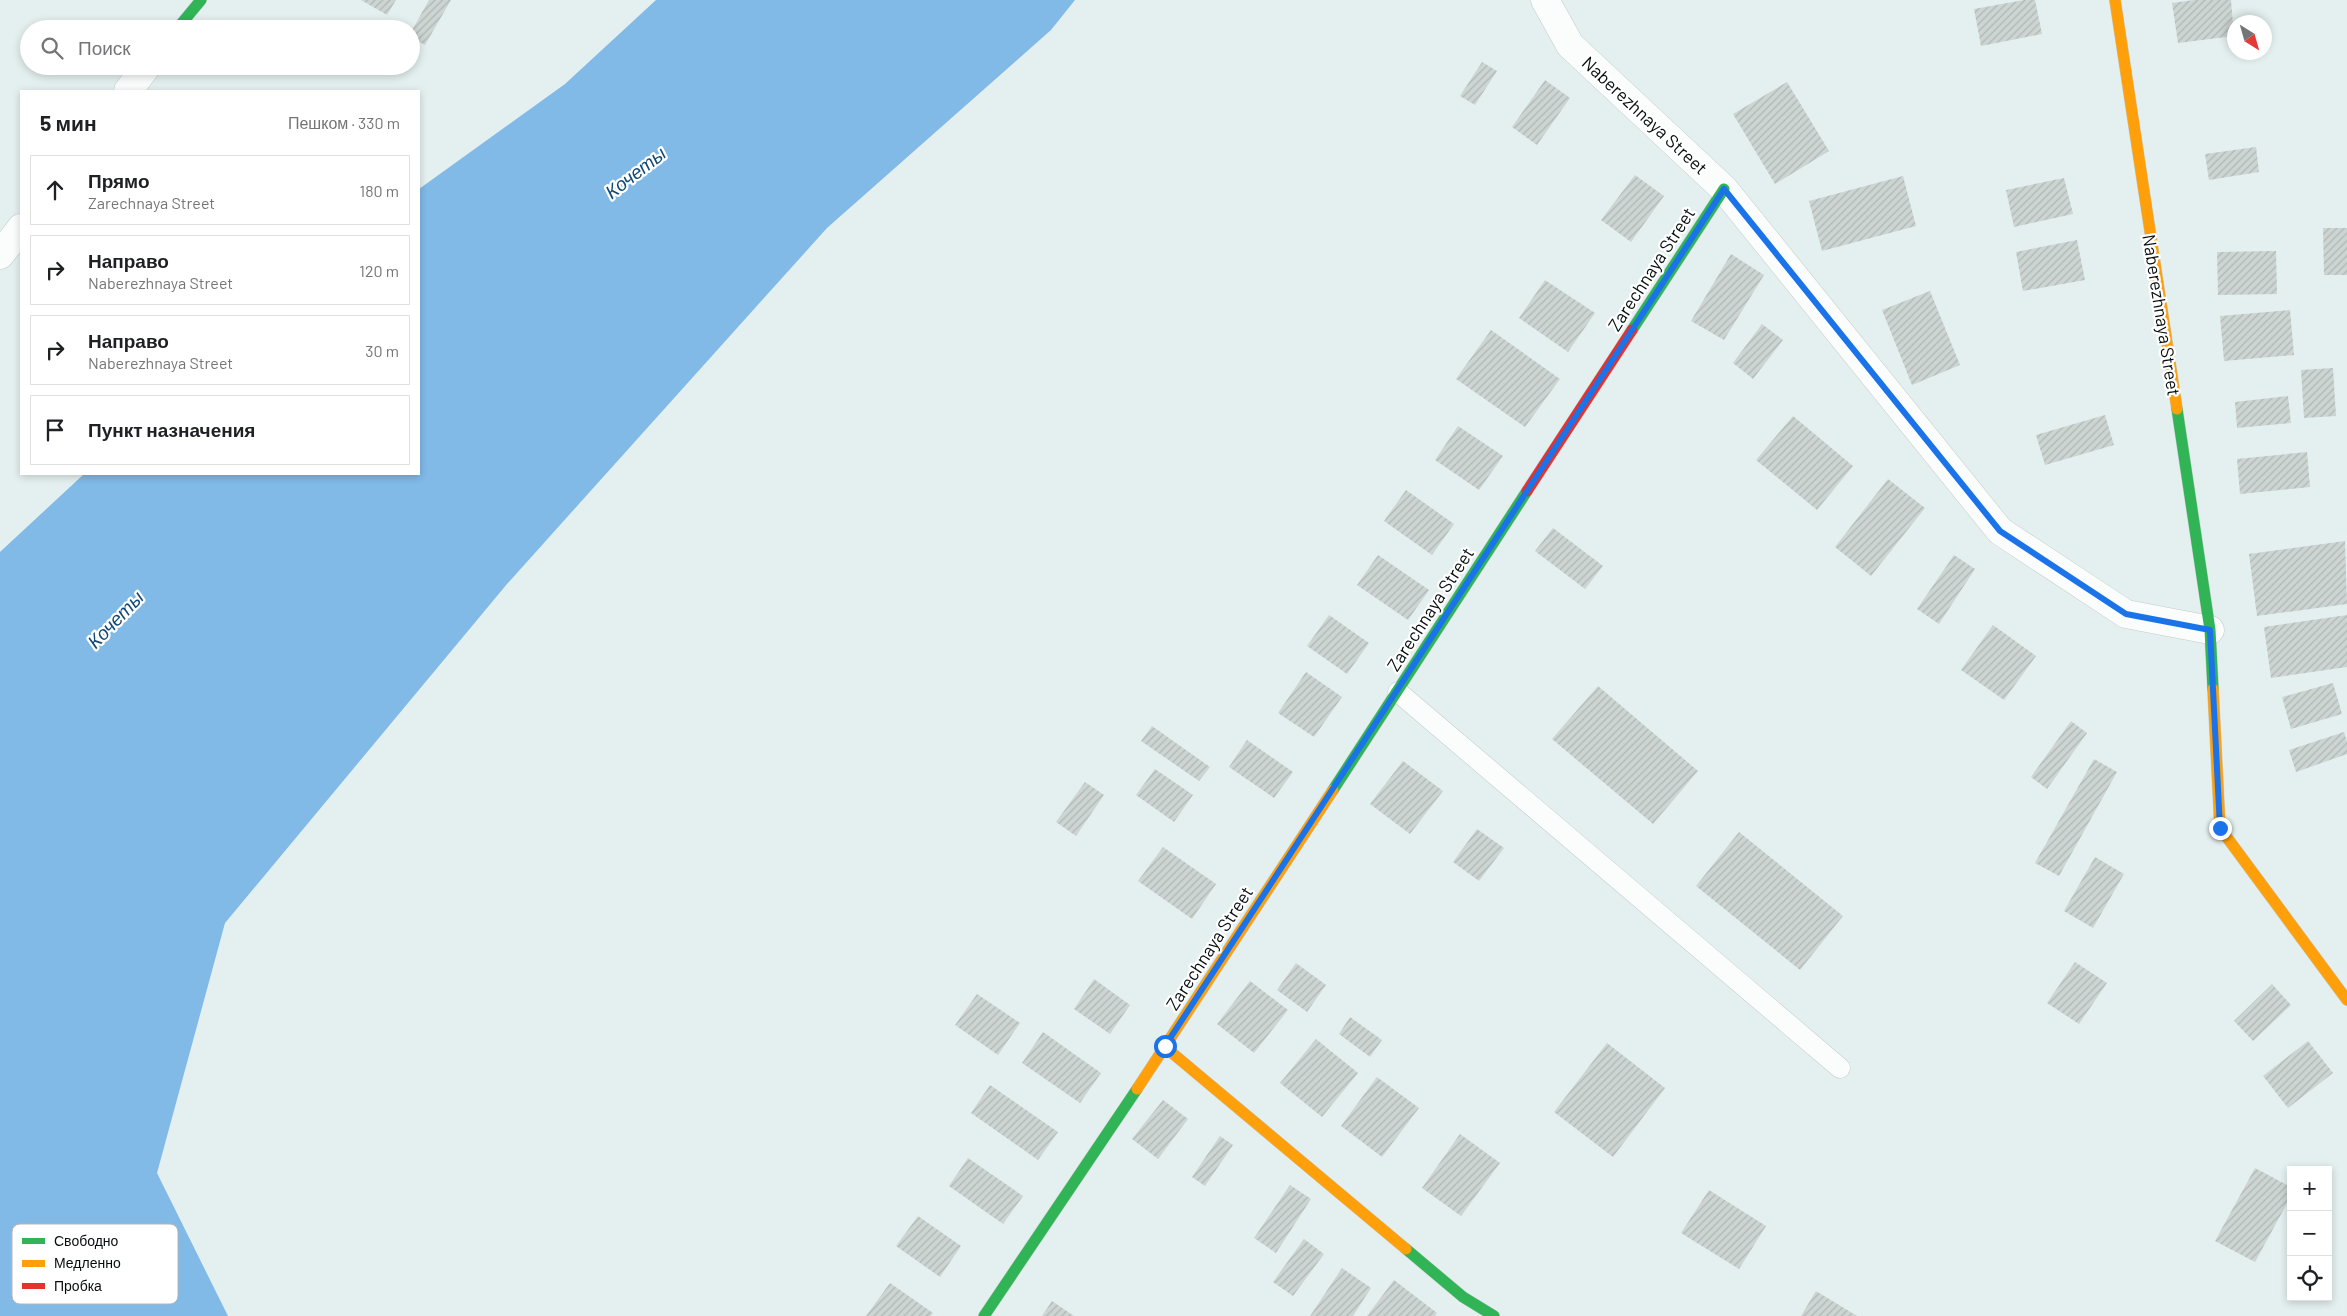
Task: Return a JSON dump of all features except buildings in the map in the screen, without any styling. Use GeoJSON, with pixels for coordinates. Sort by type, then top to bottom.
{"type":"FeatureCollection","features":[{"type":"Feature","properties":{"kind":"street"},"geometry":{"type":"LineString","coordinates":[[184,20],[201,0]]}},
{"type":"Feature","properties":{"kind":"street","name":"Naberezhnaya Street"},"geometry":{"type":"LineString","coordinates":[[1545,0],[1570,45],[1724,189],[2000,531],[2126,614],[2210,630]]}},
{"type":"Feature","properties":{"kind":"street","name":"Naberezhnaya Street"},"geometry":{"type":"LineString","coordinates":[[2115,0],[2210,630],[2220,828],[2347,1000]]}},
{"type":"Feature","properties":{"kind":"street"},"geometry":{"type":"LineString","coordinates":[[129,90],[141,75]]}},
{"type":"Feature","properties":{"kind":"street","name":"Zarechnaya Street"},"geometry":{"type":"LineString","coordinates":[[984,1316],[1165,1046],[1398,692],[1724,189]]}},
{"type":"Feature","properties":{"kind":"street"},"geometry":{"type":"LineString","coordinates":[[0,255],[20,229]]}},
{"type":"Feature","properties":{"kind":"street"},"geometry":{"type":"LineString","coordinates":[[1165,1046],[1463,1297],[1494,1316]]}},
{"type":"Feature","properties":{"kind":"lane"},"geometry":{"type":"LineString","coordinates":[[1398,692],[1840,1068]]}},
{"type":"Feature","properties":{"kind":"water","name":"Кочеты"},"geometry":{"type":"Polygon","coordinates":[[[656,0],[1075,0],[1051,30],[827,228],[507,584],[225,923],[157,1173],[228,1316],[0,1316],[0,552],[83,475],[420,475],[420,188],[565,84],[656,0]]]}},
{"type":"Feature","properties":{"kind":"traffic: fast"},"geometry":{"type":"LineString","coordinates":[[184,20],[201,0]]}},
{"type":"Feature","properties":{"kind":"traffic: fast"},"geometry":{"type":"LineString","coordinates":[[1632,330],[1724,189]]}},
{"type":"Feature","properties":{"kind":"traffic: fast"},"geometry":{"type":"LineString","coordinates":[[2177,409],[2210,630],[2213,689]]}},
{"type":"Feature","properties":{"kind":"traffic: fast"},"geometry":{"type":"LineString","coordinates":[[1333,790],[1527,491]]}},
{"type":"Feature","properties":{"kind":"traffic: fast"},"geometry":{"type":"LineString","coordinates":[[984,1316],[1137,1089]]}},
{"type":"Feature","properties":{"kind":"traffic: fast"},"geometry":{"type":"LineString","coordinates":[[1406,1249],[1463,1297],[1494,1316]]}},
{"type":"Feature","properties":{"kind":"traffic: slow"},"geometry":{"type":"LineString","coordinates":[[2115,0],[2177,409]]}},
{"type":"Feature","properties":{"kind":"traffic: slow"},"geometry":{"type":"LineString","coordinates":[[2213,689],[2220,828],[2347,1000]]}},
{"type":"Feature","properties":{"kind":"traffic: slow"},"geometry":{"type":"LineString","coordinates":[[1137,1089],[1333,790]]}},
{"type":"Feature","properties":{"kind":"traffic: slow"},"geometry":{"type":"LineString","coordinates":[[1165,1047],[1406,1249]]}},
{"type":"Feature","properties":{"kind":"traffic: jam"},"geometry":{"type":"LineString","coordinates":[[1527,491],[1632,330]]}},
{"type":"Feature","properties":{"kind":"route"},"geometry":{"type":"LineString","coordinates":[[1165,1046],[1398,692],[1724,189],[2000,531],[2126,614],[2210,630],[2220,828]]}}]}
